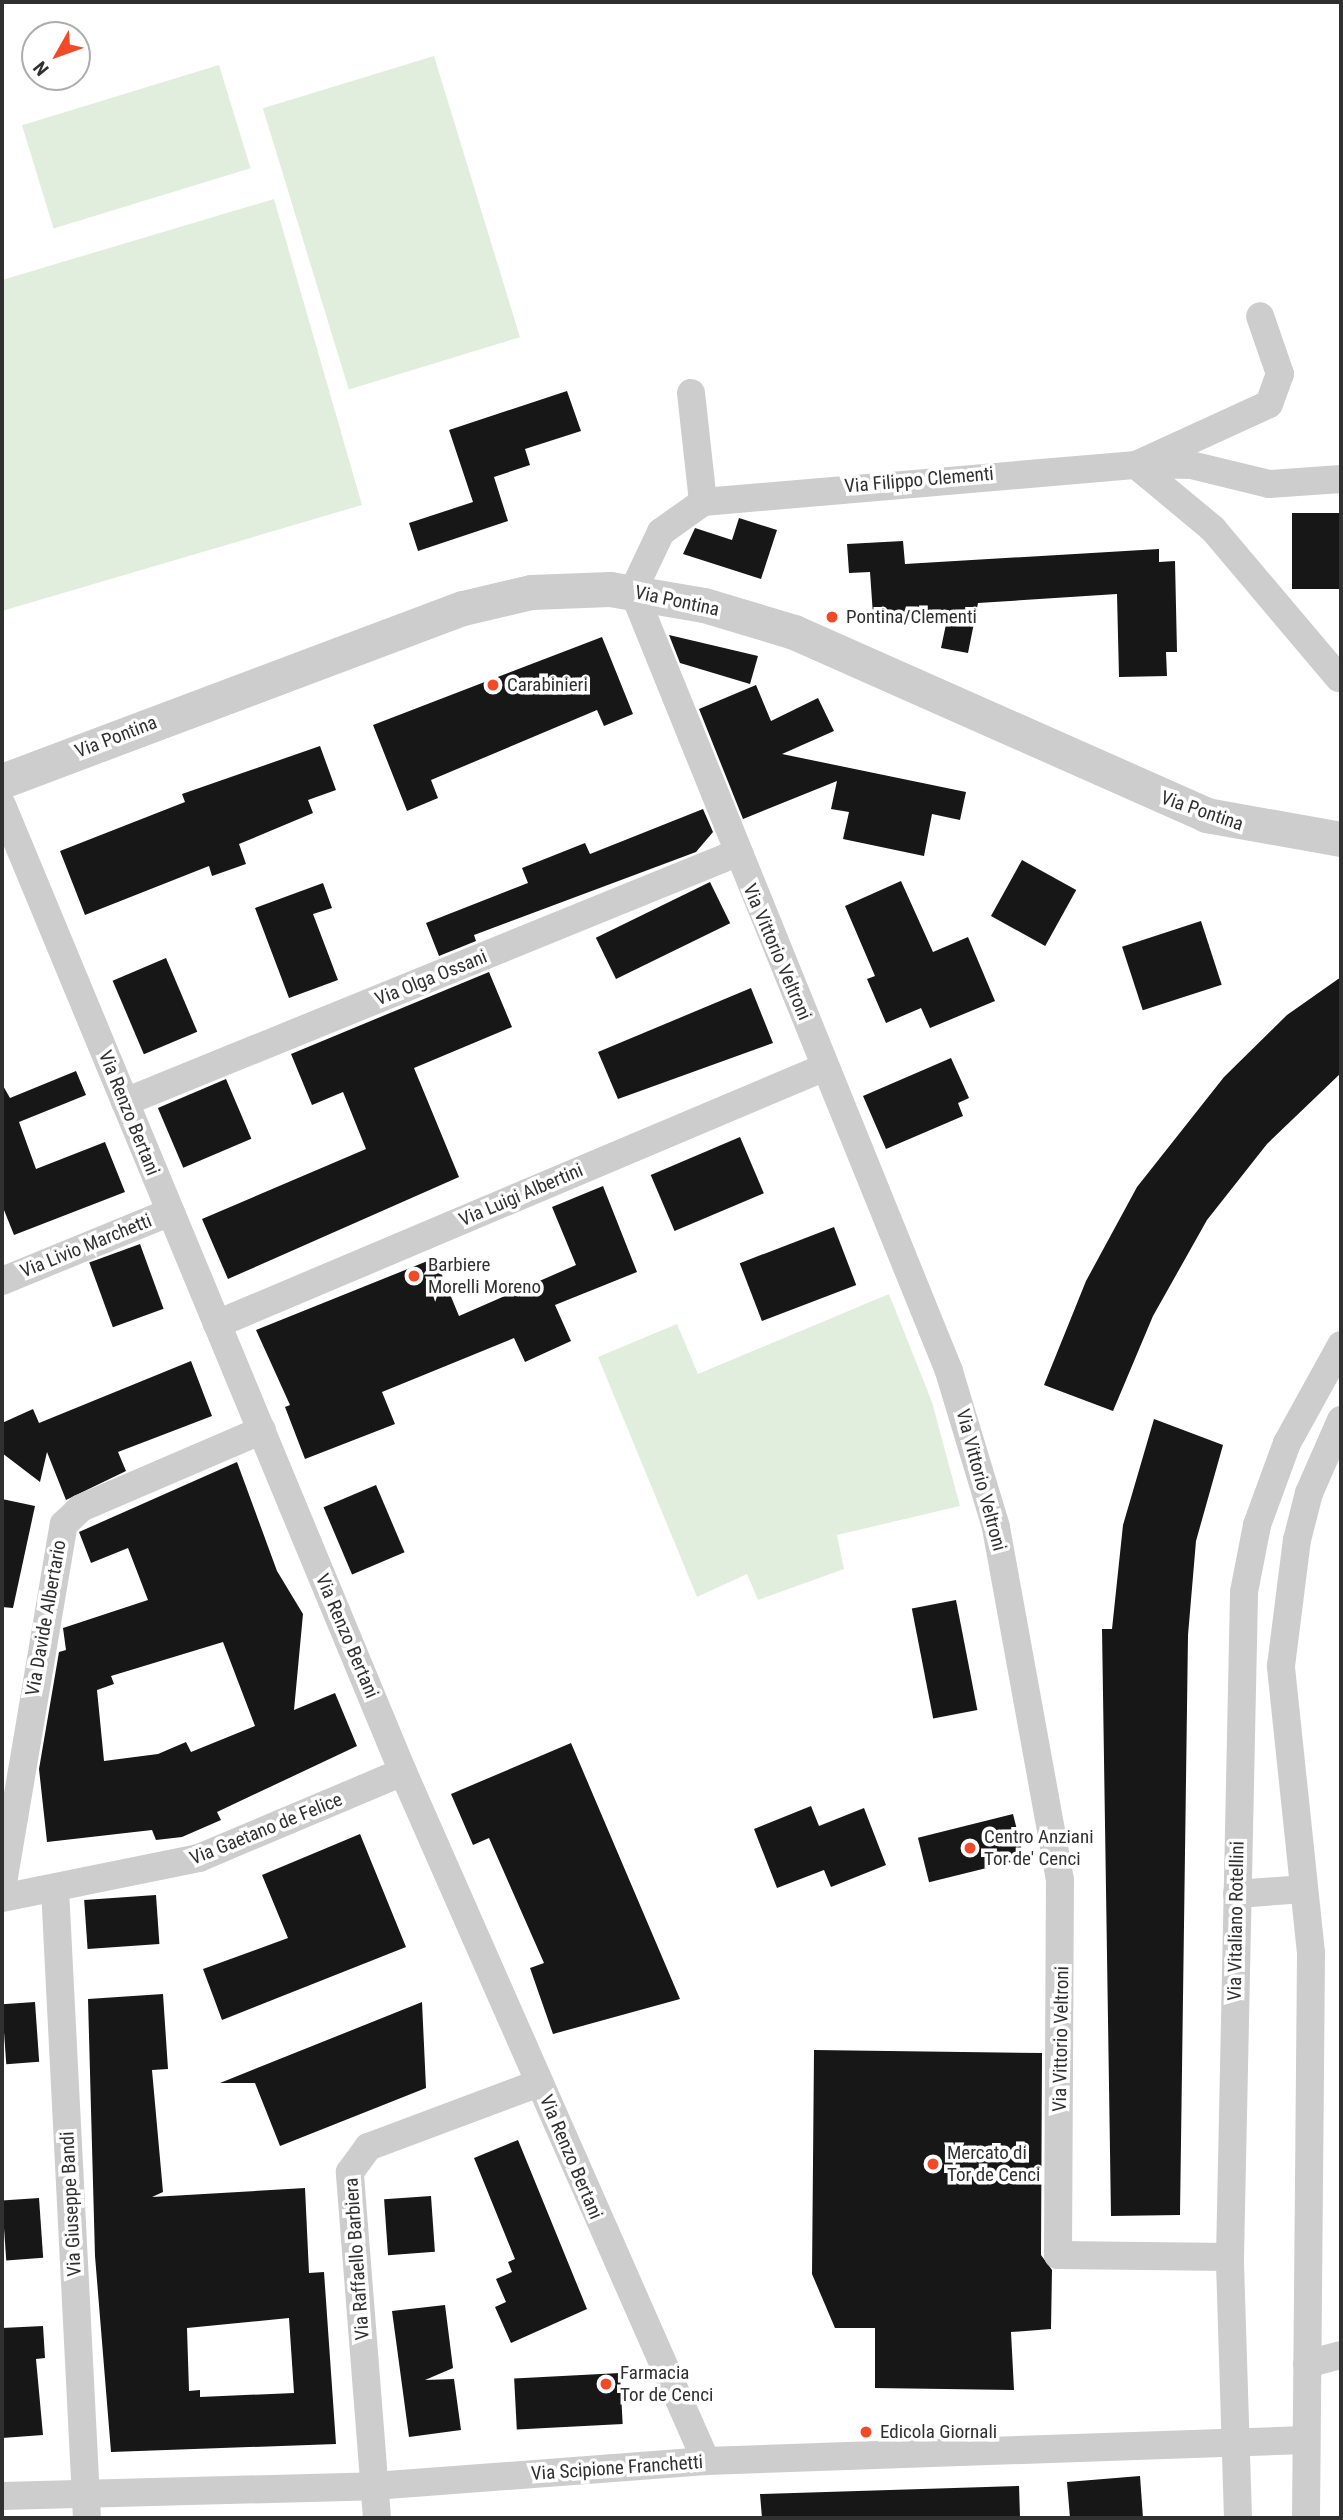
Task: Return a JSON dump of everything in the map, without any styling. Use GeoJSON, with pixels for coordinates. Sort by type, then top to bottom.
{"type":"FeatureCollection","features":[{"type":"Feature","properties":{"kind":"street","name":"Via Filippo Clementi"},"geometry":{"type":"LineString","coordinates":[[1136,465],[1269,404],[1280,373],[1260,316]]}},
{"type":"Feature","properties":{"kind":"street"},"geometry":{"type":"LineString","coordinates":[[633,591],[660,532],[703,502],[691,393]]}},
{"type":"Feature","properties":{"kind":"street","name":"Via Filippo Clementi"},"geometry":{"type":"LineString","coordinates":[[703,502],[1177,463],[1269,484],[1341,479]]}},
{"type":"Feature","properties":{"kind":"street"},"geometry":{"type":"LineString","coordinates":[[1136,465],[1213,529],[1339,678]]}},
{"type":"Feature","properties":{"kind":"street","name":"Via Pontina"},"geometry":{"type":"LineString","coordinates":[[2,781],[463,608],[551,590],[633,591],[767,622],[845,652],[1206,815],[1341,839]]}},
{"type":"Feature","properties":{"kind":"street","name":"Via Vittorio Veltroni"},"geometry":{"type":"LineString","coordinates":[[633,591],[963,1409],[996,1527],[1030,1690],[1062,1907],[1058,2255],[1230,2257]]}},
{"type":"Feature","properties":{"kind":"street","name":"Via Renzo Bertani"},"geometry":{"type":"LineString","coordinates":[[2,805],[403,1772],[706,2461]]}},
{"type":"Feature","properties":{"kind":"street","name":"Via Olga Ossani"},"geometry":{"type":"LineString","coordinates":[[125,1102],[737,853]]}},
{"type":"Feature","properties":{"kind":"street","name":"Via Luigi Albertini"},"geometry":{"type":"LineString","coordinates":[[217,1324],[825,1067]]}},
{"type":"Feature","properties":{"kind":"street","name":"Via Livio Marchetti"},"geometry":{"type":"LineString","coordinates":[[2,1281],[170,1212]]}},
{"type":"Feature","properties":{"kind":"street","name":"Via Vitaliano Rotellini"},"geometry":{"type":"LineString","coordinates":[[1238,2518],[1232,2439],[1230,2257],[1237,1894],[1250,1556],[1287,1443],[1341,1345]]}},
{"type":"Feature","properties":{"kind":"street"},"geometry":{"type":"LineString","coordinates":[[1306,2518],[1311,1953],[1282,1650],[1306,1502],[1341,1420]]}},
{"type":"Feature","properties":{"kind":"street","name":"Via Davide Albertario"},"geometry":{"type":"LineString","coordinates":[[2,1889],[64,1524],[76,1510],[261,1430]]}},
{"type":"Feature","properties":{"kind":"street","name":"Via Gaetano de Felice"},"geometry":{"type":"LineString","coordinates":[[2,1898],[199,1858],[403,1772]]}},
{"type":"Feature","properties":{"kind":"street","name":"Via Giuseppe Bandi"},"geometry":{"type":"LineString","coordinates":[[55,1889],[86,2506]]}},
{"type":"Feature","properties":{"kind":"street"},"geometry":{"type":"LineString","coordinates":[[1237,1894],[1304,1889]]}},
{"type":"Feature","properties":{"kind":"street","name":"Via Raffaello Barbiera"},"geometry":{"type":"LineString","coordinates":[[377,2518],[352,2167],[369,2147],[539,2082]]}},
{"type":"Feature","properties":{"kind":"street"},"geometry":{"type":"LineString","coordinates":[[1307,2364],[1341,2355]]}},
{"type":"Feature","properties":{"kind":"street","name":"Via Scipione Franchetti"},"geometry":{"type":"LineString","coordinates":[[2,2496],[86,2506],[706,2461],[1232,2439],[1305,2441]]}},
{"type":"Feature","properties":{"kind":"green space"},"geometry":{"type":"Polygon","coordinates":[[[434,56],[520,337],[349,389],[263,108],[434,56]]]}},
{"type":"Feature","properties":{"kind":"green space"},"geometry":{"type":"Polygon","coordinates":[[[219,65],[251,168],[54,229],[22,125],[219,65]]]}},
{"type":"Feature","properties":{"kind":"green space"},"geometry":{"type":"Polygon","coordinates":[[[274,199],[362,505],[2,611],[2,280],[274,199]]]}},
{"type":"Feature","properties":{"kind":"green space"},"geometry":{"type":"Polygon","coordinates":[[[889,1294],[932,1402],[960,1506],[837,1535],[844,1569],[758,1600],[747,1574],[697,1597],[598,1357],[677,1324],[698,1374],[889,1294]]]}},
{"type":"Feature","properties":{"kind":"building"},"geometry":{"type":"Polygon","coordinates":[[[567,391],[581,431],[525,449],[530,465],[494,477],[508,521],[418,551],[409,523],[473,502],[449,430],[567,391]]]}},
{"type":"Feature","properties":{"kind":"building"},"geometry":{"type":"Polygon","coordinates":[[[1292,513],[1341,513],[1341,589],[1292,589],[1292,513]]]}},
{"type":"Feature","properties":{"kind":"building"},"geometry":{"type":"Polygon","coordinates":[[[739,518],[777,530],[761,579],[683,554],[695,528],[732,540],[739,518]]]}},
{"type":"Feature","properties":{"kind":"building"},"geometry":{"type":"Polygon","coordinates":[[[903,541],[905,564],[1159,549],[1159,562],[1175,561],[1177,652],[1166,652],[1167,676],[1119,677],[1117,594],[978,603],[968,653],[941,648],[949,610],[873,615],[870,572],[849,573],[847,544],[903,541]]]}},
{"type":"Feature","properties":{"kind":"building"},"geometry":{"type":"Polygon","coordinates":[[[669,635],[758,656],[750,684],[680,663],[669,635]]]}},
{"type":"Feature","properties":{"kind":"building"},"geometry":{"type":"Polygon","coordinates":[[[602,637],[633,714],[604,726],[597,710],[431,780],[438,798],[407,811],[373,725],[602,637]]]}},
{"type":"Feature","properties":{"kind":"building"},"geometry":{"type":"Polygon","coordinates":[[[756,685],[771,721],[818,698],[834,731],[782,754],[966,792],[960,820],[932,814],[924,856],[843,839],[849,812],[831,809],[837,781],[743,819],[699,709],[756,685]]]}},
{"type":"Feature","properties":{"kind":"building"},"geometry":{"type":"Polygon","coordinates":[[[320,746],[336,790],[308,800],[313,813],[239,844],[246,864],[212,876],[209,866],[85,915],[60,851],[185,802],[182,794],[320,746]]]}},
{"type":"Feature","properties":{"kind":"building"},"geometry":{"type":"Polygon","coordinates":[[[703,809],[713,832],[696,852],[474,935],[476,941],[439,956],[426,923],[528,883],[522,868],[585,843],[590,854],[703,809]]]}},
{"type":"Feature","properties":{"kind":"building"},"geometry":{"type":"Polygon","coordinates":[[[1022,860],[1076,890],[1045,946],[991,916],[1022,860]]]}},
{"type":"Feature","properties":{"kind":"building"},"geometry":{"type":"Polygon","coordinates":[[[901,881],[933,952],[968,937],[995,1001],[930,1028],[921,1008],[886,1023],[867,979],[875,976],[845,906],[901,881]]]}},
{"type":"Feature","properties":{"kind":"building"},"geometry":{"type":"Polygon","coordinates":[[[710,882],[730,923],[616,979],[596,938],[710,882]]]}},
{"type":"Feature","properties":{"kind":"building"},"geometry":{"type":"Polygon","coordinates":[[[323,883],[332,908],[313,914],[338,980],[289,998],[255,908],[323,883]]]}},
{"type":"Feature","properties":{"kind":"building"},"geometry":{"type":"Polygon","coordinates":[[[1201,921],[1222,985],[1143,1010],[1122,947],[1201,921]]]}},
{"type":"Feature","properties":{"kind":"building"},"geometry":{"type":"Polygon","coordinates":[[[166,958],[197,1032],[144,1054],[113,981],[166,958]]]}},
{"type":"Feature","properties":{"kind":"building"},"geometry":{"type":"Polygon","coordinates":[[[489,972],[512,1027],[414,1068],[459,1177],[228,1279],[202,1219],[366,1149],[343,1092],[312,1105],[291,1054],[489,972]]]}},
{"type":"Feature","properties":{"kind":"building"},"geometry":{"type":"Polygon","coordinates":[[[1341,977],[1341,1073],[1267,1144],[1207,1220],[1153,1316],[1113,1411],[1044,1385],[1086,1281],[1137,1187],[1224,1077],[1287,1015],[1341,977]]]}},
{"type":"Feature","properties":{"kind":"building"},"geometry":{"type":"Polygon","coordinates":[[[751,988],[773,1043],[618,1099],[598,1052],[751,988]]]}},
{"type":"Feature","properties":{"kind":"building"},"geometry":{"type":"Polygon","coordinates":[[[951,1058],[969,1098],[958,1103],[963,1116],[886,1149],[863,1096],[951,1058]]]}},
{"type":"Feature","properties":{"kind":"building"},"geometry":{"type":"Polygon","coordinates":[[[76,1071],[86,1095],[19,1122],[36,1169],[105,1142],[125,1192],[14,1235],[2,1205],[2,1084],[10,1098],[76,1071]]]}},
{"type":"Feature","properties":{"kind":"building"},"geometry":{"type":"Polygon","coordinates":[[[226,1079],[251,1139],[183,1168],[158,1108],[226,1079]]]}},
{"type":"Feature","properties":{"kind":"building"},"geometry":{"type":"Polygon","coordinates":[[[740,1137],[764,1193],[675,1231],[651,1175],[740,1137]]]}},
{"type":"Feature","properties":{"kind":"building"},"geometry":{"type":"Polygon","coordinates":[[[603,1186],[637,1272],[555,1305],[571,1341],[525,1362],[514,1338],[382,1392],[395,1424],[305,1459],[285,1407],[290,1405],[256,1330],[435,1258],[459,1316],[576,1265],[552,1207],[603,1186]]]}},
{"type":"Feature","properties":{"kind":"building"},"geometry":{"type":"Polygon","coordinates":[[[834,1227],[856,1285],[762,1321],[740,1263],[834,1227]]]}},
{"type":"Feature","properties":{"kind":"building"},"geometry":{"type":"Polygon","coordinates":[[[140,1244],[164,1309],[113,1327],[89,1262],[140,1244]]]}},
{"type":"Feature","properties":{"kind":"building"},"geometry":{"type":"Polygon","coordinates":[[[191,1361],[212,1416],[118,1452],[126,1471],[66,1500],[47,1452],[40,1482],[2,1453],[2,1423],[33,1409],[39,1423],[191,1361]]]}},
{"type":"Feature","properties":{"kind":"building"},"geometry":{"type":"Polygon","coordinates":[[[1154,1419],[1223,1445],[1196,1541],[1188,1635],[1180,2215],[1111,2216],[1102,1629],[1112,1629],[1123,1525],[1154,1419]]]}},
{"type":"Feature","properties":{"kind":"building"},"geometry":{"type":"Polygon","coordinates":[[[237,1462],[277,1571],[303,1614],[294,1710],[335,1693],[357,1746],[217,1812],[221,1820],[182,1837],[156,1840],[152,1830],[47,1842],[39,1769],[59,1652],[66,1650],[63,1628],[148,1600],[128,1548],[91,1563],[79,1532],[237,1462]],[[223,1642],[111,1676],[114,1684],[97,1690],[104,1761],[158,1754],[186,1742],[191,1752],[255,1726],[223,1642]]]}},
{"type":"Feature","properties":{"kind":"building"},"geometry":{"type":"Polygon","coordinates":[[[376,1485],[405,1552],[352,1574],[324,1507],[376,1485]]]}},
{"type":"Feature","properties":{"kind":"building"},"geometry":{"type":"Polygon","coordinates":[[[2,1499],[35,1506],[13,1608],[2,1607],[2,1499]]]}},
{"type":"Feature","properties":{"kind":"building"},"geometry":{"type":"Polygon","coordinates":[[[956,1600],[977,1710],[933,1719],[912,1609],[956,1600]]]}},
{"type":"Feature","properties":{"kind":"building"},"geometry":{"type":"Polygon","coordinates":[[[571,1743],[680,1999],[553,2034],[530,1968],[544,1963],[489,1838],[473,1845],[451,1794],[571,1743]]]}},
{"type":"Feature","properties":{"kind":"building"},"geometry":{"type":"Polygon","coordinates":[[[811,1806],[819,1826],[864,1808],[886,1865],[831,1887],[824,1870],[777,1888],[754,1829],[811,1806]]]}},
{"type":"Feature","properties":{"kind":"building","name":"Centro Anziani Tor de' Cenci"},"geometry":{"type":"Polygon","coordinates":[[[1013,1814],[1024,1859],[929,1882],[918,1838],[1013,1814]]]}},
{"type":"Feature","properties":{"kind":"building"},"geometry":{"type":"Polygon","coordinates":[[[360,1834],[406,1947],[222,2020],[203,1969],[288,1938],[262,1875],[360,1834]]]}},
{"type":"Feature","properties":{"kind":"building"},"geometry":{"type":"Polygon","coordinates":[[[156,1895],[159,1944],[88,1949],[84,1900],[156,1895]]]}},
{"type":"Feature","properties":{"kind":"building"},"geometry":{"type":"Polygon","coordinates":[[[163,1994],[168,2069],[152,2070],[163,2192],[152,2197],[305,2188],[309,2273],[324,2272],[336,2444],[111,2452],[95,2256],[88,1999],[163,1994]],[[289,2318],[187,2328],[189,2391],[200,2390],[200,2397],[294,2393],[289,2318]]]}},
{"type":"Feature","properties":{"kind":"building"},"geometry":{"type":"Polygon","coordinates":[[[35,2002],[39,2062],[6,2064],[2,2004],[35,2002]]]}},
{"type":"Feature","properties":{"kind":"building"},"geometry":{"type":"Polygon","coordinates":[[[422,2002],[426,2088],[280,2146],[255,2083],[220,2083],[422,2002]]]}},
{"type":"Feature","properties":{"kind":"building","name":"Mercato di Tor de Cenci"},"geometry":{"type":"Polygon","coordinates":[[[814,2050],[1042,2053],[1041,2255],[1052,2270],[1051,2329],[1011,2332],[1014,2390],[875,2388],[875,2328],[835,2328],[812,2274],[814,2050]]]}},
{"type":"Feature","properties":{"kind":"building"},"geometry":{"type":"Polygon","coordinates":[[[518,2140],[587,2309],[511,2343],[495,2307],[506,2302],[496,2279],[512,2272],[508,2262],[515,2259],[474,2158],[518,2140]]]}},
{"type":"Feature","properties":{"kind":"building"},"geometry":{"type":"Polygon","coordinates":[[[431,2196],[435,2252],[388,2255],[384,2199],[431,2196]]]}},
{"type":"Feature","properties":{"kind":"building"},"geometry":{"type":"Polygon","coordinates":[[[39,2198],[43,2258],[6,2260],[2,2201],[39,2198]]]}},
{"type":"Feature","properties":{"kind":"building"},"geometry":{"type":"Polygon","coordinates":[[[445,2305],[453,2368],[425,2380],[454,2379],[461,2430],[409,2437],[392,2311],[445,2305]]]}},
{"type":"Feature","properties":{"kind":"building"},"geometry":{"type":"Polygon","coordinates":[[[43,2326],[45,2358],[36,2359],[43,2435],[2,2438],[2,2328],[43,2326]]]}},
{"type":"Feature","properties":{"kind":"building"},"geometry":{"type":"Polygon","coordinates":[[[620,2373],[623,2424],[517,2429],[514,2379],[620,2373]]]}},
{"type":"Feature","properties":{"kind":"building"},"geometry":{"type":"Polygon","coordinates":[[[1140,2476],[1143,2518],[1070,2518],[1067,2482],[1140,2476]]]}},
{"type":"Feature","properties":{"kind":"building"},"geometry":{"type":"Polygon","coordinates":[[[1019,2486],[1020,2518],[762,2518],[760,2494],[1019,2486]]]}},
{"type":"Feature","properties":{"kind":"place","name":"Pontina/Clementi"},"geometry":{"type":"Point","coordinates":[832,617]}},
{"type":"Feature","properties":{"kind":"place","name":"Carabinieri"},"geometry":{"type":"Point","coordinates":[493,685]}},
{"type":"Feature","properties":{"kind":"place","name":"Barbiere Morelli Moreno"},"geometry":{"type":"Point","coordinates":[414,1276]}},
{"type":"Feature","properties":{"kind":"place","name":"Centro Anziani Tor de' Cenci"},"geometry":{"type":"Point","coordinates":[970,1848]}},
{"type":"Feature","properties":{"kind":"place","name":"Mercato di Tor de Cenci"},"geometry":{"type":"Point","coordinates":[933,2164]}},
{"type":"Feature","properties":{"kind":"place","name":"Farmacia Tor de Cenci"},"geometry":{"type":"Point","coordinates":[606,2384]}},
{"type":"Feature","properties":{"kind":"place","name":"Edicola Giornali"},"geometry":{"type":"Point","coordinates":[866,2432]}}]}
